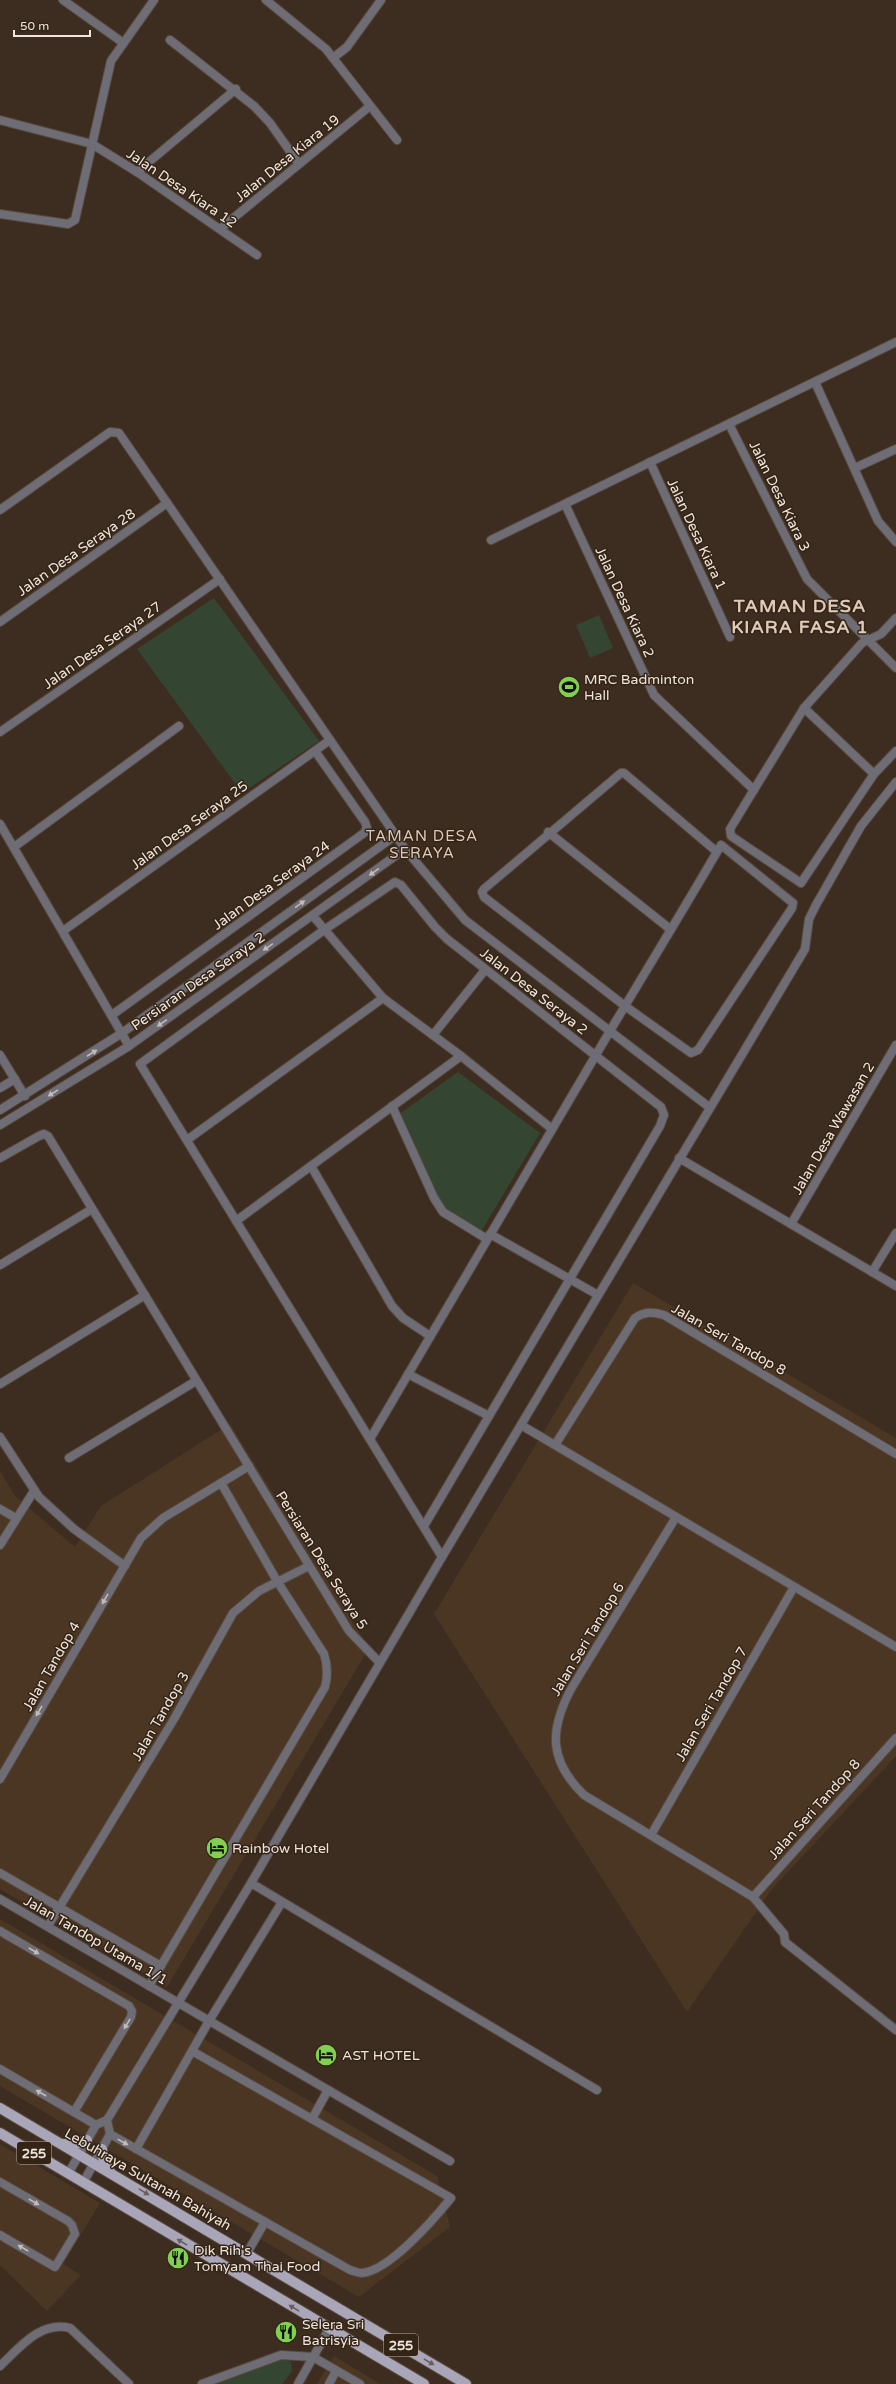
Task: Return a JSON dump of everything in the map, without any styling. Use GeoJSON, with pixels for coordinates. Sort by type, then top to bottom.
{"type":"FeatureCollection","features":[{"type":"Feature","properties":{"kind":"main road","name":"Lebuhraya Sultanah Bahiyah"},"geometry":{"type":"LineString","coordinates":[[0,2108],[466,2384]]}},
{"type":"Feature","properties":{"kind":"main road","name":"255"},"geometry":{"type":"LineString","coordinates":[[0,2133],[82,2183],[424,2384]]}},
{"type":"Feature","properties":{"kind":"main road"},"geometry":{"type":"LineString","coordinates":[[57,2142],[69,2145],[87,2140]]}},
{"type":"Feature","properties":{"kind":"main road"},"geometry":{"type":"LineString","coordinates":[[102,2149],[104,2161],[110,2172]]}},
{"type":"Feature","properties":{"kind":"street"},"geometry":{"type":"LineString","coordinates":[[63,0],[122,42]]}},
{"type":"Feature","properties":{"kind":"street"},"geometry":{"type":"LineString","coordinates":[[0,214],[68,224],[75,220],[111,61],[122,42],[154,0]]}},
{"type":"Feature","properties":{"kind":"street"},"geometry":{"type":"LineString","coordinates":[[333,58],[348,47],[382,0]]}},
{"type":"Feature","properties":{"kind":"street"},"geometry":{"type":"LineString","coordinates":[[270,1],[308,32],[333,58],[397,140]]}},
{"type":"Feature","properties":{"kind":"street"},"geometry":{"type":"LineString","coordinates":[[170,40],[236,89],[270,123],[299,164]]}},
{"type":"Feature","properties":{"kind":"street"},"geometry":{"type":"LineString","coordinates":[[137,172],[236,89]]}},
{"type":"Feature","properties":{"kind":"street","name":"Jalan Desa Kiara 19"},"geometry":{"type":"LineString","coordinates":[[220,229],[370,106]]}},
{"type":"Feature","properties":{"kind":"street","name":"Jalan Desa Kiara 12"},"geometry":{"type":"LineString","coordinates":[[0,120],[92,144],[137,172],[257,255]]}},
{"type":"Feature","properties":{"kind":"street"},"geometry":{"type":"LineString","coordinates":[[491,540],[896,342]]}},
{"type":"Feature","properties":{"kind":"street"},"geometry":{"type":"LineString","coordinates":[[815,382],[878,521],[896,542]]}},
{"type":"Feature","properties":{"kind":"street","name":"Jalan Desa Kiara 3"},"geometry":{"type":"LineString","coordinates":[[729,424],[807,579],[866,640],[896,668]]}},
{"type":"Feature","properties":{"kind":"street"},"geometry":{"type":"LineString","coordinates":[[0,510],[110,432],[115,431],[119,433],[405,849],[465,920],[709,1107]]}},
{"type":"Feature","properties":{"kind":"street"},"geometry":{"type":"LineString","coordinates":[[855,468],[896,449]]}},
{"type":"Feature","properties":{"kind":"street","name":"Jalan Desa Kiara 1"},"geometry":{"type":"LineString","coordinates":[[650,462],[730,637]]}},
{"type":"Feature","properties":{"kind":"street","name":"Jalan Desa Seraya 28"},"geometry":{"type":"LineString","coordinates":[[0,622],[167,503]]}},
{"type":"Feature","properties":{"kind":"street","name":"Jalan Desa Kiara 2"},"geometry":{"type":"LineString","coordinates":[[565,504],[654,695],[754,790]]}},
{"type":"Feature","properties":{"kind":"street","name":"Jalan Desa Seraya 27"},"geometry":{"type":"LineString","coordinates":[[0,732],[220,579]]}},
{"type":"Feature","properties":{"kind":"street"},"geometry":{"type":"LineString","coordinates":[[896,618],[881,634],[866,640],[804,708],[730,829],[731,836],[801,883],[874,774],[896,752]]}},
{"type":"Feature","properties":{"kind":"street"},"geometry":{"type":"LineString","coordinates":[[804,708],[874,774]]}},
{"type":"Feature","properties":{"kind":"street"},"geometry":{"type":"LineString","coordinates":[[14,847],[179,726]]}},
{"type":"Feature","properties":{"kind":"street","name":"Jalan Desa Seraya 25"},"geometry":{"type":"LineString","coordinates":[[62,931],[330,740]]}},
{"type":"Feature","properties":{"kind":"street","name":"Jalan Desa Seraya 24"},"geometry":{"type":"LineString","coordinates":[[112,1015],[364,833],[367,828],[365,822],[315,751]]}},
{"type":"Feature","properties":{"kind":"street"},"geometry":{"type":"LineString","coordinates":[[370,1439],[595,1055],[625,1006],[670,929],[717,852],[721,845],[790,900],[792,908],[695,1053],[691,1053],[625,1006],[483,895],[484,889],[548,832],[616,775],[624,773],[717,852]]}},
{"type":"Feature","properties":{"kind":"street"},"geometry":{"type":"LineString","coordinates":[[68,2174],[78,2154],[96,2125],[107,2120],[252,1883],[442,1557],[805,948],[809,919],[857,832],[896,782]]}},
{"type":"Feature","properties":{"kind":"street"},"geometry":{"type":"LineString","coordinates":[[0,824],[129,1046]]}},
{"type":"Feature","properties":{"kind":"street"},"geometry":{"type":"LineString","coordinates":[[548,832],[670,929]]}},
{"type":"Feature","properties":{"kind":"street","name":"Persiaran Desa Seraya 2"},"geometry":{"type":"LineString","coordinates":[[0,1110],[25,1096],[122,1033],[396,835]]}},
{"type":"Feature","properties":{"kind":"street","name":"Persiaran Desa Seraya 2"},"geometry":{"type":"LineString","coordinates":[[0,1125],[129,1046],[405,849]]}},
{"type":"Feature","properties":{"kind":"street","name":"Jalan Desa Seraya 2"},"geometry":{"type":"LineString","coordinates":[[324,930],[395,882],[401,885],[435,927],[485,970],[660,1107],[664,1115],[660,1126],[571,1280]]}},
{"type":"Feature","properties":{"kind":"street"},"geometry":{"type":"LineString","coordinates":[[313,916],[383,998],[461,1056],[552,1129]]}},
{"type":"Feature","properties":{"kind":"street"},"geometry":{"type":"LineString","coordinates":[[324,930],[140,1064],[442,1557]]}},
{"type":"Feature","properties":{"kind":"street"},"geometry":{"type":"LineString","coordinates":[[433,1035],[485,970]]}},
{"type":"Feature","properties":{"kind":"street"},"geometry":{"type":"LineString","coordinates":[[187,1140],[383,998]]}},
{"type":"Feature","properties":{"kind":"street","name":"Jalan Desa Wawasan 2"},"geometry":{"type":"LineString","coordinates":[[791,1224],[896,1045]]}},
{"type":"Feature","properties":{"kind":"street"},"geometry":{"type":"LineString","coordinates":[[0,1055],[25,1096]]}},
{"type":"Feature","properties":{"kind":"street"},"geometry":{"type":"LineString","coordinates":[[236,1221],[461,1056]]}},
{"type":"Feature","properties":{"kind":"street"},"geometry":{"type":"LineString","coordinates":[[0,1088],[15,1079]]}},
{"type":"Feature","properties":{"kind":"street"},"geometry":{"type":"LineString","coordinates":[[392,1106],[434,1198],[443,1212],[598,1295]]}},
{"type":"Feature","properties":{"kind":"street","name":"Persiaran Desa Seraya 5"},"geometry":{"type":"LineString","coordinates":[[0,1158],[38,1136],[44,1134],[48,1136],[349,1631],[380,1663]]}},
{"type":"Feature","properties":{"kind":"street"},"geometry":{"type":"LineString","coordinates":[[679,1158],[896,1286]]}},
{"type":"Feature","properties":{"kind":"street"},"geometry":{"type":"LineString","coordinates":[[311,1166],[392,1306],[403,1318],[430,1336]]}},
{"type":"Feature","properties":{"kind":"street"},"geometry":{"type":"LineString","coordinates":[[0,1265],[92,1209]]}},
{"type":"Feature","properties":{"kind":"street"},"geometry":{"type":"LineString","coordinates":[[872,1272],[896,1233]]}},
{"type":"Feature","properties":{"kind":"street"},"geometry":{"type":"LineString","coordinates":[[424,1526],[571,1280]]}},
{"type":"Feature","properties":{"kind":"street"},"geometry":{"type":"LineString","coordinates":[[0,1384],[145,1295]]}},
{"type":"Feature","properties":{"kind":"street","name":"Jalan Seri Tandop 8"},"geometry":{"type":"LineString","coordinates":[[555,1446],[635,1318],[644,1313],[654,1312],[664,1316],[896,1454]]}},
{"type":"Feature","properties":{"kind":"street"},"geometry":{"type":"LineString","coordinates":[[408,1374],[489,1416]]}},
{"type":"Feature","properties":{"kind":"street"},"geometry":{"type":"LineString","coordinates":[[69,1458],[196,1381]]}},
{"type":"Feature","properties":{"kind":"street"},"geometry":{"type":"LineString","coordinates":[[521,1425],[896,1647]]}},
{"type":"Feature","properties":{"kind":"street"},"geometry":{"type":"LineString","coordinates":[[0,1436],[34,1491],[74,1530],[125,1566]]}},
{"type":"Feature","properties":{"kind":"street","name":"Jalan Tandop 4"},"geometry":{"type":"LineString","coordinates":[[0,1779],[141,1538],[150,1528],[221,1482],[249,1466]]}},
{"type":"Feature","properties":{"kind":"street"},"geometry":{"type":"LineString","coordinates":[[149,1986],[325,1687],[328,1665],[324,1654],[277,1581],[221,1482]]}},
{"type":"Feature","properties":{"kind":"street"},"geometry":{"type":"LineString","coordinates":[[0,1545],[34,1491]]}},
{"type":"Feature","properties":{"kind":"street"},"geometry":{"type":"LineString","coordinates":[[0,1509],[16,1518]]}},
{"type":"Feature","properties":{"kind":"street","name":"Jalan Seri Tandop 6"},"geometry":{"type":"LineString","coordinates":[[676,1516],[570,1689],[560,1710],[554,1740],[555,1749],[572,1784],[584,1795],[752,1898],[784,1934],[785,1942],[896,2030]]}},
{"type":"Feature","properties":{"kind":"street","name":"Jalan Tandop 3"},"geometry":{"type":"LineString","coordinates":[[48,1926],[174,1719],[233,1613],[252,1596],[277,1581],[309,1566]]}},
{"type":"Feature","properties":{"kind":"street","name":"Jalan Seri Tandop 7"},"geometry":{"type":"LineString","coordinates":[[651,1835],[794,1586]]}},
{"type":"Feature","properties":{"kind":"street","name":"Jalan Seri Tandop 8"},"geometry":{"type":"LineString","coordinates":[[752,1898],[896,1738]]}},
{"type":"Feature","properties":{"kind":"street"},"geometry":{"type":"LineString","coordinates":[[0,1873],[161,1966]]}},
{"type":"Feature","properties":{"kind":"street"},"geometry":{"type":"LineString","coordinates":[[252,1883],[597,2090]]}},
{"type":"Feature","properties":{"kind":"street","name":"Jalan Tandop Utama 1/1"},"geometry":{"type":"LineString","coordinates":[[0,1899],[450,2162]]}},
{"type":"Feature","properties":{"kind":"street"},"geometry":{"type":"LineString","coordinates":[[136,2149],[208,2021],[282,1902]]}},
{"type":"Feature","properties":{"kind":"street"},"geometry":{"type":"LineString","coordinates":[[0,1931],[129,2006],[132,2011],[131,2018],[74,2112]]}},
{"type":"Feature","properties":{"kind":"street"},"geometry":{"type":"LineString","coordinates":[[110,2134],[350,2270],[361,2273],[378,2267],[408,2245],[434,2219],[451,2198],[192,2051]]}},
{"type":"Feature","properties":{"kind":"street"},"geometry":{"type":"LineString","coordinates":[[0,2069],[96,2125]]}},
{"type":"Feature","properties":{"kind":"street"},"geometry":{"type":"LineString","coordinates":[[312,2119],[328,2090]]}},
{"type":"Feature","properties":{"kind":"street"},"geometry":{"type":"LineString","coordinates":[[82,2183],[95,2163],[110,2134],[107,2120]]}},
{"type":"Feature","properties":{"kind":"street"},"geometry":{"type":"LineString","coordinates":[[0,2183],[68,2221],[72,2225],[75,2234],[55,2267],[0,2235]]}},
{"type":"Feature","properties":{"kind":"street"},"geometry":{"type":"LineString","coordinates":[[247,2253],[265,2222]]}},
{"type":"Feature","properties":{"kind":"street"},"geometry":{"type":"LineString","coordinates":[[0,2366],[30,2338],[42,2330],[60,2325],[70,2328],[129,2384]]}},
{"type":"Feature","properties":{"kind":"street"},"geometry":{"type":"LineString","coordinates":[[298,2384],[329,2329]]}},
{"type":"Feature","properties":{"kind":"street"},"geometry":{"type":"LineString","coordinates":[[202,2384],[281,2355],[313,2357],[360,2384]]}},
{"type":"Feature","properties":{"kind":"street"},"geometry":{"type":"LineString","coordinates":[[329,2384],[336,2371]]}},
{"type":"Feature","properties":{"kind":"shaded area"},"geometry":{"type":"Polygon","coordinates":[[[633,1283],[896,1438],[896,1756],[772,1889],[687,2012],[434,1614],[633,1283]]]}},
{"type":"Feature","properties":{"kind":"shaded area"},"geometry":{"type":"Polygon","coordinates":[[[230,1424],[369,1648],[167,1987],[0,1889],[0,1471],[15,1496],[75,1547],[101,1506],[230,1424]]]}},
{"type":"Feature","properties":{"kind":"shaded area"},"geometry":{"type":"Polygon","coordinates":[[[0,1919],[437,2176],[450,2227],[359,2297],[0,2086],[0,1919]]]}},
{"type":"Feature","properties":{"kind":"shaded area"},"geometry":{"type":"Polygon","coordinates":[[[0,2144],[100,2203],[63,2264],[81,2275],[47,2311],[0,2265],[0,2144]]]}},
{"type":"Feature","properties":{"kind":"shaded area"},"geometry":{"type":"Polygon","coordinates":[[[334,2356],[380,2384],[317,2384],[334,2356]]]}},
{"type":"Feature","properties":{"kind":"green space"},"geometry":{"type":"Polygon","coordinates":[[[214,598],[319,741],[242,793],[137,649],[214,598]]]}},
{"type":"Feature","properties":{"kind":"green space"},"geometry":{"type":"Polygon","coordinates":[[[599,615],[613,648],[590,658],[576,625],[599,615]]]}},
{"type":"Feature","properties":{"kind":"green space"},"geometry":{"type":"Polygon","coordinates":[[[458,1072],[540,1133],[482,1230],[445,1209],[395,1117],[458,1072]]]}},
{"type":"Feature","properties":{"kind":"green space"},"geometry":{"type":"Polygon","coordinates":[[[281,2358],[291,2362],[292,2371],[282,2384],[215,2384],[281,2358]]]}},
{"type":"Feature","properties":{"kind":"place","name":"MRC Badminton Hall"},"geometry":{"type":"Point","coordinates":[569,687]}},
{"type":"Feature","properties":{"kind":"place","name":"Rainbow Hotel"},"geometry":{"type":"Point","coordinates":[217,1848]}},
{"type":"Feature","properties":{"kind":"place","name":"AST HOTEL"},"geometry":{"type":"Point","coordinates":[326,2055]}},
{"type":"Feature","properties":{"kind":"place","name":"Dik Rih's Tomyam Thai Food"},"geometry":{"type":"Point","coordinates":[178,2258]}},
{"type":"Feature","properties":{"kind":"place","name":"Selera Sri Batrisyia"},"geometry":{"type":"Point","coordinates":[286,2332]}},
{"type":"Feature","properties":{"kind":"district","name":"TAMAN DESA KIARA FASA 1"},"geometry":{"type":"Point","coordinates":[800,616]}},
{"type":"Feature","properties":{"kind":"district","name":"TAMAN DESA SERAYA"},"geometry":{"type":"Point","coordinates":[422,844]}}]}
